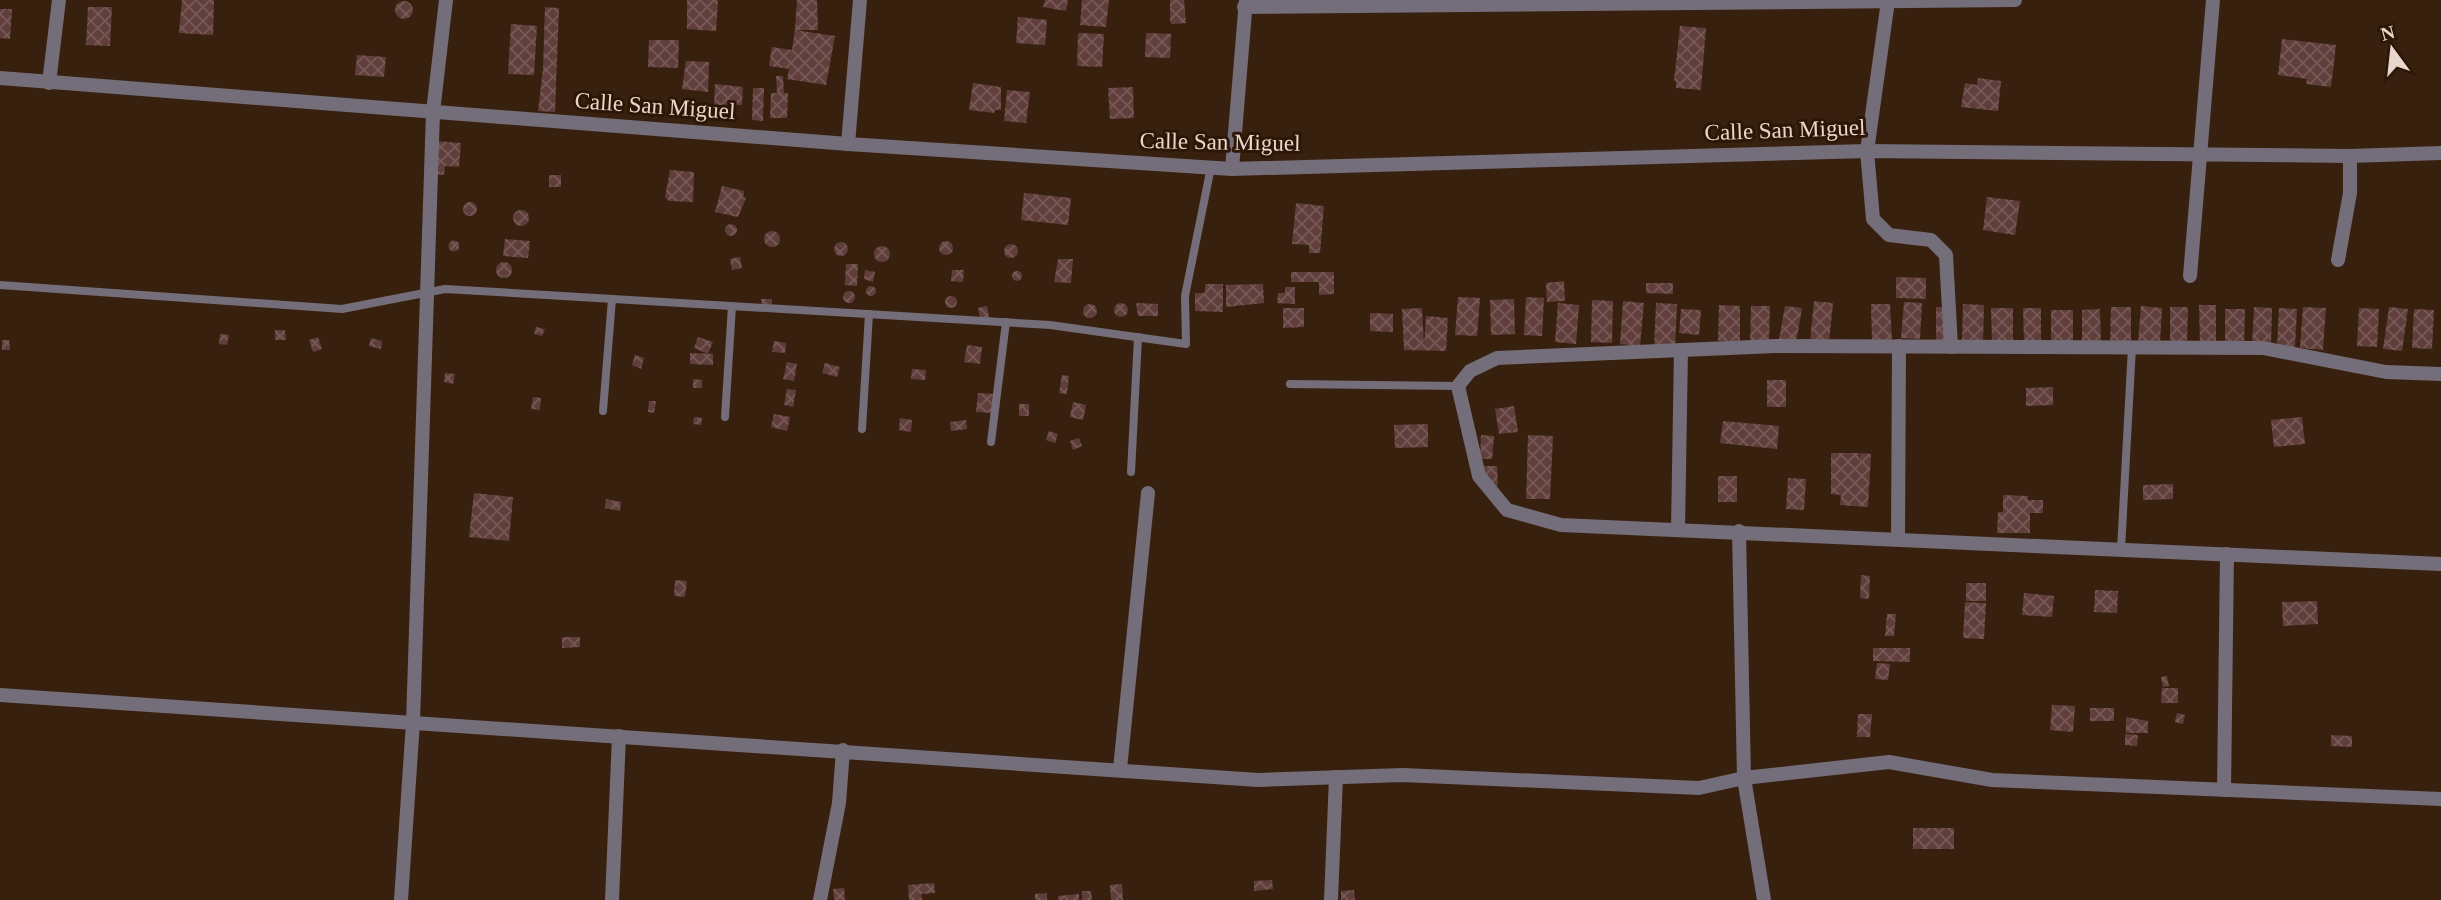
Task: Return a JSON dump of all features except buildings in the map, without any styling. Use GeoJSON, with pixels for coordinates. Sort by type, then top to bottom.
{"type":"FeatureCollection","features":[{"type":"Feature","properties":{"kind":"street"},"geometry":{"type":"LineString","coordinates":[[49,83],[59,0]]}},
{"type":"Feature","properties":{"kind":"street"},"geometry":{"type":"LineString","coordinates":[[401,900],[413,722],[433,112],[446,0]]}},
{"type":"Feature","properties":{"kind":"street"},"geometry":{"type":"LineString","coordinates":[[848,144],[860,0]]}},
{"type":"Feature","properties":{"kind":"street"},"geometry":{"type":"LineString","coordinates":[[1232,169],[1245,4],[2015,0]]}},
{"type":"Feature","properties":{"kind":"street"},"geometry":{"type":"LineString","coordinates":[[2190,276],[2214,0]]}},
{"type":"Feature","properties":{"kind":"street"},"geometry":{"type":"LineString","coordinates":[[1888,1],[1867,151],[1873,219],[1889,235],[1931,240],[1946,255],[1951,347]]}},
{"type":"Feature","properties":{"kind":"street","name":"Calle San Miguel"},"geometry":{"type":"LineString","coordinates":[[0,78],[848,144],[1232,169],[1867,151],[2350,156],[2441,153]]}},
{"type":"Feature","properties":{"kind":"street"},"geometry":{"type":"LineString","coordinates":[[2338,260],[2350,193],[2350,156]]}},
{"type":"Feature","properties":{"kind":"street"},"geometry":{"type":"LineString","coordinates":[[2441,374],[2386,372],[2263,348],[1776,346],[1497,358],[1470,371],[1458,386],[1479,476],[1507,510],[1561,524],[2441,564]]}},
{"type":"Feature","properties":{"kind":"street"},"geometry":{"type":"LineString","coordinates":[[1898,538],[1899,346]]}},
{"type":"Feature","properties":{"kind":"street"},"geometry":{"type":"LineString","coordinates":[[1678,529],[1681,350]]}},
{"type":"Feature","properties":{"kind":"street"},"geometry":{"type":"LineString","coordinates":[[1120,769],[1148,493]]}},
{"type":"Feature","properties":{"kind":"street"},"geometry":{"type":"LineString","coordinates":[[1739,531],[1744,778],[1764,900]]}},
{"type":"Feature","properties":{"kind":"street"},"geometry":{"type":"LineString","coordinates":[[2224,790],[2227,554]]}},
{"type":"Feature","properties":{"kind":"street"},"geometry":{"type":"LineString","coordinates":[[0,695],[1258,780],[1404,775],[1699,788],[1744,778],[1889,762],[1992,779],[2441,799]]}},
{"type":"Feature","properties":{"kind":"street"},"geometry":{"type":"LineString","coordinates":[[612,900],[620,736]]}},
{"type":"Feature","properties":{"kind":"street"},"geometry":{"type":"LineString","coordinates":[[820,900],[839,803],[843,750]]}},
{"type":"Feature","properties":{"kind":"street"},"geometry":{"type":"LineString","coordinates":[[1331,900],[1336,777]]}},
{"type":"Feature","properties":{"kind":"lane"},"geometry":{"type":"LineString","coordinates":[[0,285],[342,309],[445,289],[1050,325],[1186,344],[1185,296],[1212,167]]}},
{"type":"Feature","properties":{"kind":"lane"},"geometry":{"type":"LineString","coordinates":[[603,411],[612,299]]}},
{"type":"Feature","properties":{"kind":"lane"},"geometry":{"type":"LineString","coordinates":[[725,417],[732,306]]}},
{"type":"Feature","properties":{"kind":"lane"},"geometry":{"type":"LineString","coordinates":[[862,429],[869,314]]}},
{"type":"Feature","properties":{"kind":"lane"},"geometry":{"type":"LineString","coordinates":[[991,442],[1006,322]]}},
{"type":"Feature","properties":{"kind":"lane"},"geometry":{"type":"LineString","coordinates":[[1131,472],[1138,337]]}},
{"type":"Feature","properties":{"kind":"lane"},"geometry":{"type":"LineString","coordinates":[[2121,549],[2132,347]]}},
{"type":"Feature","properties":{"kind":"lane"},"geometry":{"type":"LineString","coordinates":[[1290,384],[1458,386]]}}]}
